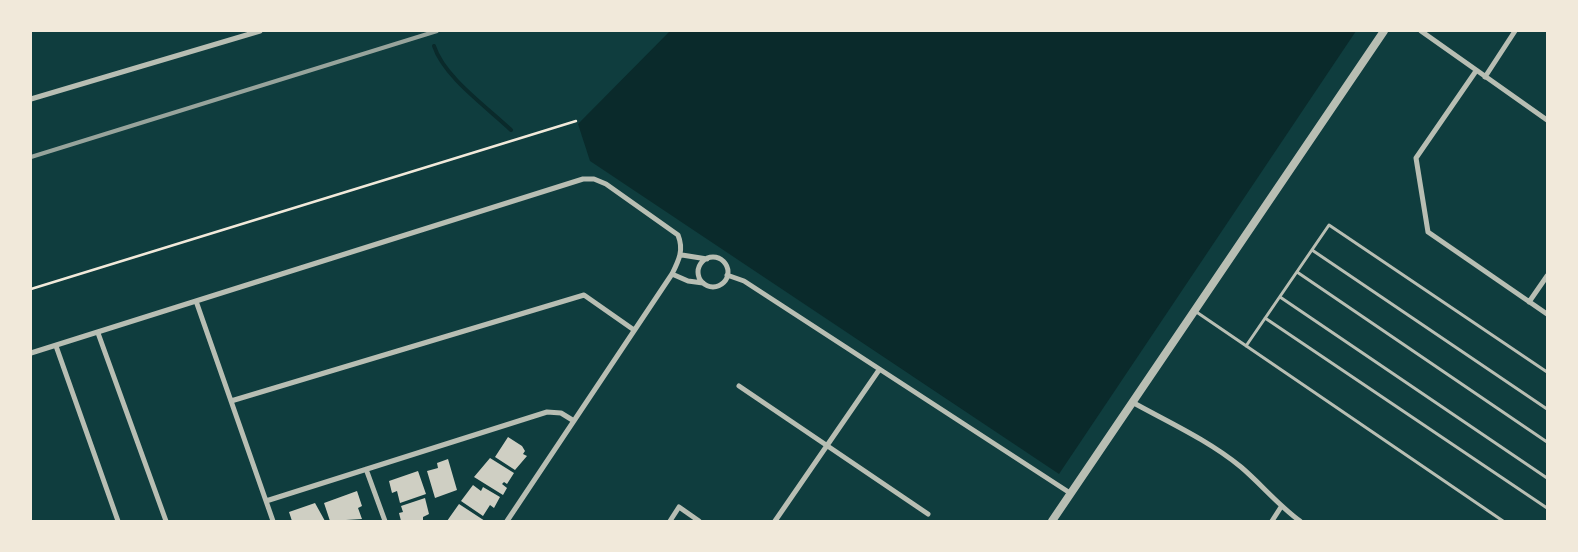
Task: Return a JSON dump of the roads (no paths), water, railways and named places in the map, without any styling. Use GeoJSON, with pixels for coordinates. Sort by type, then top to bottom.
{"type":"FeatureCollection","features":[{"type":"Feature","properties":{"kind":"street"},"geometry":{"type":"LineString","coordinates":[[31,99],[260,31]]}},
{"type":"Feature","properties":{"kind":"street"},"geometry":{"type":"LineString","coordinates":[[1052,521],[1384,31]]}},
{"type":"Feature","properties":{"kind":"street"},"geometry":{"type":"LineString","coordinates":[[1421,31],[1547,120]]}},
{"type":"Feature","properties":{"kind":"street"},"geometry":{"type":"LineString","coordinates":[[1485,77],[1515,31]]}},
{"type":"Feature","properties":{"kind":"street"},"geometry":{"type":"LineString","coordinates":[[1476,71],[1416,158],[1428,232],[1547,314]]}},
{"type":"Feature","properties":{"kind":"street"},"geometry":{"type":"LineString","coordinates":[[31,353],[583,179],[594,179],[606,184],[670,228],[678,235],[682,255],[672,274],[507,521]]}},
{"type":"Feature","properties":{"kind":"street"},"geometry":{"type":"LineString","coordinates":[[672,274],[688,281],[716,287],[724,282],[727,268],[721,260],[682,255]]}},
{"type":"Feature","properties":{"kind":"street"},"geometry":{"type":"LineString","coordinates":[[703,283],[698,270],[707,258]]}},
{"type":"Feature","properties":{"kind":"street"},"geometry":{"type":"LineString","coordinates":[[727,274],[744,281],[1070,493]]}},
{"type":"Feature","properties":{"kind":"street"},"geometry":{"type":"LineString","coordinates":[[1528,302],[1547,276]]}},
{"type":"Feature","properties":{"kind":"street"},"geometry":{"type":"LineString","coordinates":[[231,401],[584,295],[634,330]]}},
{"type":"Feature","properties":{"kind":"street"},"geometry":{"type":"LineString","coordinates":[[196,301],[273,521]]}},
{"type":"Feature","properties":{"kind":"street"},"geometry":{"type":"LineString","coordinates":[[98,333],[166,521]]}},
{"type":"Feature","properties":{"kind":"street"},"geometry":{"type":"LineString","coordinates":[[56,346],[118,521]]}},
{"type":"Feature","properties":{"kind":"street"},"geometry":{"type":"LineString","coordinates":[[775,521],[879,370]]}},
{"type":"Feature","properties":{"kind":"street"},"geometry":{"type":"LineString","coordinates":[[739,386],[928,514]]}},
{"type":"Feature","properties":{"kind":"street"},"geometry":{"type":"LineString","coordinates":[[1132,402],[1218,449],[1242,467],[1281,507],[1300,521]]}},
{"type":"Feature","properties":{"kind":"street"},"geometry":{"type":"LineString","coordinates":[[266,501],[547,412],[560,413],[574,421]]}},
{"type":"Feature","properties":{"kind":"street"},"geometry":{"type":"LineString","coordinates":[[366,470],[385,521]]}},
{"type":"Feature","properties":{"kind":"street"},"geometry":{"type":"LineString","coordinates":[[670,521],[679,507],[699,521]]}},
{"type":"Feature","properties":{"kind":"street"},"geometry":{"type":"LineString","coordinates":[[1272,521],[1281,507]]}},
{"type":"Feature","properties":{"kind":"lane"},"geometry":{"type":"LineString","coordinates":[[1246,346],[1329,225],[1547,372]]}},
{"type":"Feature","properties":{"kind":"lane"},"geometry":{"type":"LineString","coordinates":[[1312,250],[1547,409]]}},
{"type":"Feature","properties":{"kind":"lane"},"geometry":{"type":"LineString","coordinates":[[1297,272],[1547,442]]}},
{"type":"Feature","properties":{"kind":"lane"},"geometry":{"type":"LineString","coordinates":[[1280,297],[1547,478]]}},
{"type":"Feature","properties":{"kind":"lane"},"geometry":{"type":"LineString","coordinates":[[1194,310],[1503,521]]}},
{"type":"Feature","properties":{"kind":"lane"},"geometry":{"type":"LineString","coordinates":[[1265,318],[1547,508]]}},
{"type":"Feature","properties":{"kind":"water"},"geometry":{"type":"Polygon","coordinates":[[[670,31],[1356,31],[1059,474],[590,161],[578,124],[670,31]]]}},
{"type":"Feature","properties":{"kind":"waterway"},"geometry":{"type":"LineString","coordinates":[[434,46],[439,58],[456,80],[511,130]]}},
{"type":"Feature","properties":{"kind":"railway"},"geometry":{"type":"LineString","coordinates":[[31,157],[437,31]]}}]}
